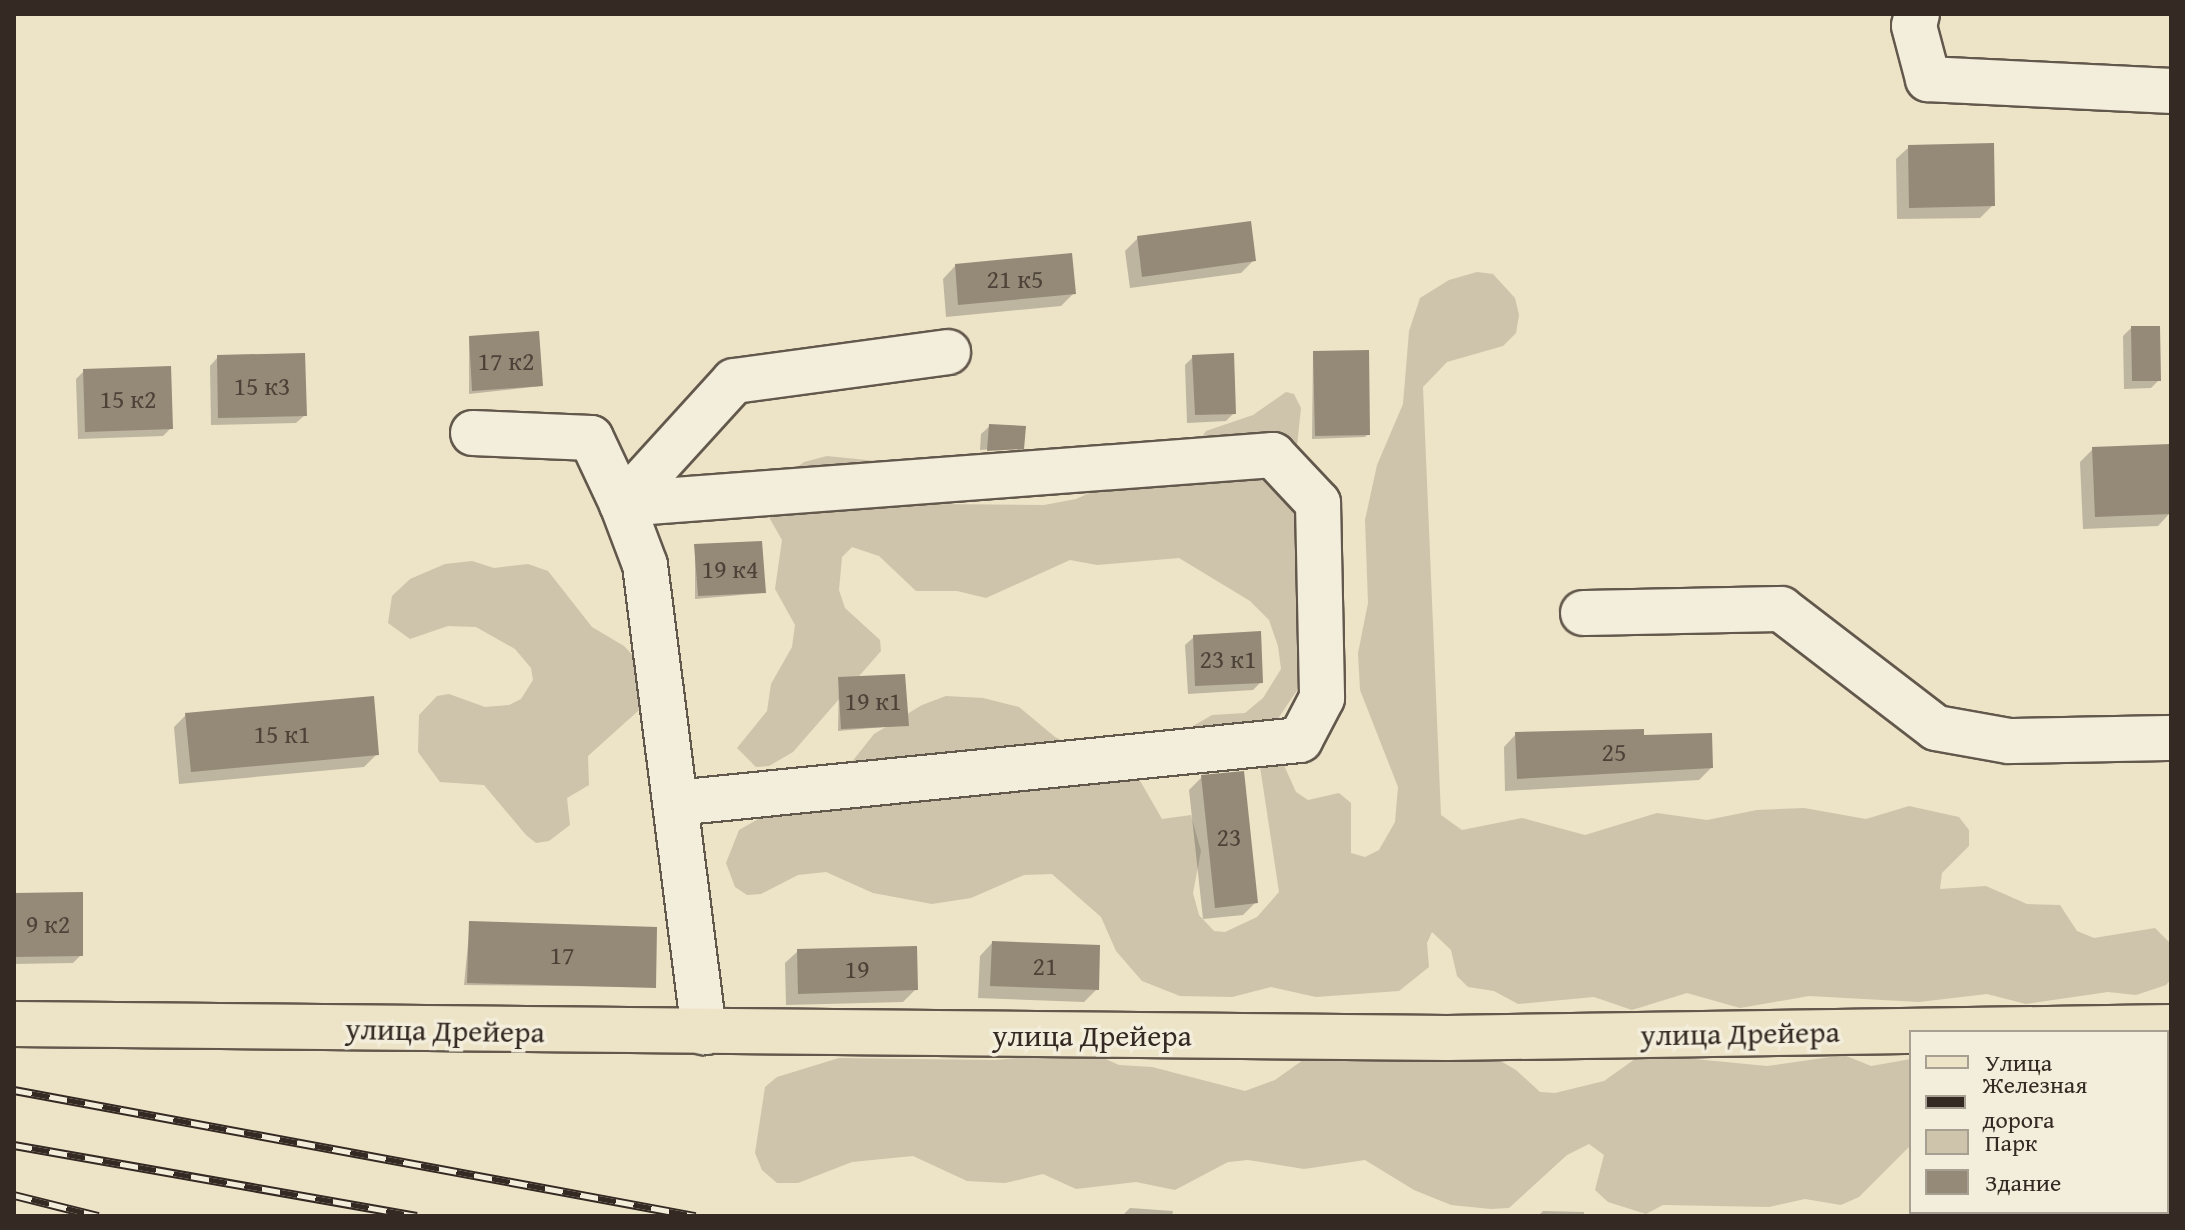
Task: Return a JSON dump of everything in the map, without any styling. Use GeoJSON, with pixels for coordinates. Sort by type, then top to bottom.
{"type":"FeatureCollection","features":[{"type":"Feature","properties":{"kind":"main road","name":"улица Дрейера"},"geometry":{"type":"LineString","coordinates":[[19,1017],[704,1032],[1447,1038],[1909,1031]]}},
{"type":"Feature","properties":{"kind":"main road","name":"улица Дрейера"},"geometry":{"type":"LineString","coordinates":[[1974,1030],[2171,1027]]}},
{"type":"Feature","properties":{"kind":"lane"},"geometry":{"type":"LineString","coordinates":[[1917,14],[1914,26],[1928,79],[2171,91]]}},
{"type":"Feature","properties":{"kind":"lane"},"geometry":{"type":"LineString","coordinates":[[622,504],[734,381],[948,352]]}},
{"type":"Feature","properties":{"kind":"lane"},"geometry":{"type":"LineString","coordinates":[[473,433],[591,438],[622,504],[645,565],[704,1032]]}},
{"type":"Feature","properties":{"kind":"lane"},"geometry":{"type":"LineString","coordinates":[[622,504],[1273,455],[1318,503],[1322,698],[1300,740],[675,803]]}},
{"type":"Feature","properties":{"kind":"lane"},"geometry":{"type":"LineString","coordinates":[[1583,613],[1781,609],[1936,728],[2009,741],[2171,738]]}},
{"type":"Feature","properties":{"kind":"green space"},"geometry":{"type":"Polygon","coordinates":[[[1477,272],[1493,274],[1515,298],[1519,315],[1516,333],[1503,346],[1447,362],[1423,387],[1441,815],[1462,830],[1522,818],[1585,835],[1657,813],[1707,820],[1757,810],[1804,808],[1866,819],[1909,806],[1959,817],[1969,830],[1969,846],[1942,873],[1940,889],[1986,886],[2027,904],[2060,905],[2077,931],[2094,938],[2155,928],[2171,944],[2171,979],[2166,985],[2136,995],[2108,992],[2026,1004],[1987,994],[1919,1002],[1809,996],[1740,1008],[1687,993],[1632,1010],[1594,997],[1518,1004],[1494,991],[1468,987],[1457,976],[1451,950],[1432,932],[1427,943],[1429,967],[1399,991],[1316,997],[1271,987],[1232,997],[1180,996],[1142,981],[1116,951],[1101,917],[1052,874],[1024,875],[971,898],[932,904],[873,893],[826,872],[798,875],[761,894],[747,895],[735,887],[726,863],[739,830],[847,768],[874,734],[922,705],[946,696],[983,698],[1019,707],[1055,737],[1139,779],[1162,819],[1191,815],[1201,851],[1193,893],[1199,915],[1214,931],[1225,932],[1257,917],[1279,892],[1259,760],[1194,736],[1193,726],[1212,715],[1245,713],[1263,698],[1281,669],[1278,646],[1269,620],[1250,601],[1179,558],[1097,565],[1070,560],[986,598],[957,591],[916,591],[879,556],[852,547],[842,557],[839,590],[845,608],[880,640],[881,651],[793,752],[769,766],[756,767],[737,748],[767,711],[771,684],[792,647],[795,625],[775,589],[782,540],[770,519],[770,507],[776,484],[804,462],[827,456],[896,463],[931,504],[1044,505],[1076,499],[1197,444],[1206,431],[1253,415],[1286,392],[1294,394],[1301,408],[1294,474],[1300,686],[1269,732],[1296,792],[1308,800],[1339,793],[1351,803],[1351,853],[1365,857],[1379,850],[1395,822],[1398,787],[1360,690],[1358,653],[1368,603],[1365,520],[1377,465],[1403,404],[1409,331],[1420,298],[1449,280],[1477,272]]]}},
{"type":"Feature","properties":{"kind":"green space"},"geometry":{"type":"Polygon","coordinates":[[[472,561],[494,568],[528,564],[548,571],[592,627],[624,646],[639,662],[643,701],[638,711],[588,756],[589,785],[567,798],[570,825],[549,841],[536,843],[526,835],[484,785],[440,782],[418,752],[419,715],[437,696],[449,694],[485,707],[509,705],[521,699],[533,680],[531,668],[515,649],[476,627],[448,626],[410,639],[388,623],[392,596],[410,579],[445,564],[472,561]]]}},
{"type":"Feature","properties":{"kind":"green space"},"geometry":{"type":"Polygon","coordinates":[[[1317,1050],[1490,1055],[1516,1070],[1540,1092],[1555,1093],[1604,1081],[1642,1054],[1767,1066],[1844,1055],[1871,1066],[1909,1059],[1909,1147],[1859,1197],[1841,1205],[1805,1199],[1769,1207],[1663,1205],[1646,1214],[1608,1202],[1595,1190],[1604,1155],[1589,1144],[1567,1155],[1509,1208],[1491,1209],[1451,1205],[1414,1190],[1365,1160],[1304,1169],[1248,1160],[1228,1162],[1175,1190],[1136,1182],[1076,1189],[1043,1174],[1005,1183],[967,1181],[913,1156],[852,1162],[798,1183],[777,1183],[762,1170],[755,1153],[765,1087],[777,1077],[839,1058],[995,1060],[1090,1052],[1119,1065],[1152,1067],[1245,1091],[1275,1080],[1317,1050]]]}},
{"type":"Feature","properties":{"kind":"building"},"geometry":{"type":"Polygon","coordinates":[[[1994,143],[1995,206],[1909,208],[1908,145],[1994,143]]]}},
{"type":"Feature","properties":{"kind":"building"},"geometry":{"type":"Polygon","coordinates":[[[1251,221],[1256,261],[1142,277],[1137,236],[1251,221]]]}},
{"type":"Feature","properties":{"kind":"building"},"geometry":{"type":"Polygon","coordinates":[[[1072,253],[1076,294],[958,305],[955,264],[1072,253]]]}},
{"type":"Feature","properties":{"kind":"building"},"geometry":{"type":"Polygon","coordinates":[[[2131,326],[2160,326],[2161,381],[2132,381],[2131,326]]]}},
{"type":"Feature","properties":{"kind":"building"},"geometry":{"type":"Polygon","coordinates":[[[539,331],[543,386],[472,391],[469,336],[539,331]]]}},
{"type":"Feature","properties":{"kind":"building"},"geometry":{"type":"Polygon","coordinates":[[[1369,350],[1370,435],[1315,436],[1313,351],[1369,350]]]}},
{"type":"Feature","properties":{"kind":"building"},"geometry":{"type":"Polygon","coordinates":[[[305,353],[307,416],[218,418],[217,355],[305,353]]]}},
{"type":"Feature","properties":{"kind":"building"},"geometry":{"type":"Polygon","coordinates":[[[1234,353],[1236,414],[1195,415],[1192,355],[1234,353]]]}},
{"type":"Feature","properties":{"kind":"building"},"geometry":{"type":"Polygon","coordinates":[[[171,366],[173,429],[85,432],[83,369],[171,366]]]}},
{"type":"Feature","properties":{"kind":"building"},"geometry":{"type":"Polygon","coordinates":[[[989,424],[1026,426],[1024,449],[987,451],[989,424]]]}},
{"type":"Feature","properties":{"kind":"building"},"geometry":{"type":"Polygon","coordinates":[[[2170,444],[2171,514],[2095,517],[2092,447],[2170,444]]]}},
{"type":"Feature","properties":{"kind":"building"},"geometry":{"type":"Polygon","coordinates":[[[762,541],[766,593],[698,596],[694,544],[762,541]]]}},
{"type":"Feature","properties":{"kind":"building"},"geometry":{"type":"Polygon","coordinates":[[[1261,631],[1263,683],[1195,686],[1193,635],[1261,631]]]}},
{"type":"Feature","properties":{"kind":"building"},"geometry":{"type":"Polygon","coordinates":[[[905,674],[909,726],[841,729],[838,677],[905,674]]]}},
{"type":"Feature","properties":{"kind":"building"},"geometry":{"type":"Polygon","coordinates":[[[374,696],[379,755],[191,772],[185,713],[374,696]]]}},
{"type":"Feature","properties":{"kind":"building"},"geometry":{"type":"Polygon","coordinates":[[[1644,729],[1644,735],[1712,733],[1713,768],[1517,779],[1515,732],[1644,729]]]}},
{"type":"Feature","properties":{"kind":"building"},"geometry":{"type":"Polygon","coordinates":[[[1244,771],[1258,903],[1215,908],[1201,775],[1244,771]]]}},
{"type":"Feature","properties":{"kind":"building"},"geometry":{"type":"Polygon","coordinates":[[[83,892],[83,956],[14,957],[14,893],[83,892]]]}},
{"type":"Feature","properties":{"kind":"building"},"geometry":{"type":"Polygon","coordinates":[[[469,921],[657,927],[656,988],[467,983],[469,921]]]}},
{"type":"Feature","properties":{"kind":"building"},"geometry":{"type":"Polygon","coordinates":[[[992,941],[1100,945],[1099,990],[990,986],[992,941]]]}},
{"type":"Feature","properties":{"kind":"building"},"geometry":{"type":"Polygon","coordinates":[[[917,946],[918,990],[798,994],[797,949],[917,946]]]}},
{"type":"Feature","properties":{"kind":"railway"},"geometry":{"type":"LineString","coordinates":[[14,1090],[695,1216]]}},
{"type":"Feature","properties":{"kind":"railway"},"geometry":{"type":"LineString","coordinates":[[14,1145],[417,1216]]}},
{"type":"Feature","properties":{"kind":"railway"},"geometry":{"type":"LineString","coordinates":[[14,1195],[98,1216]]}}]}
